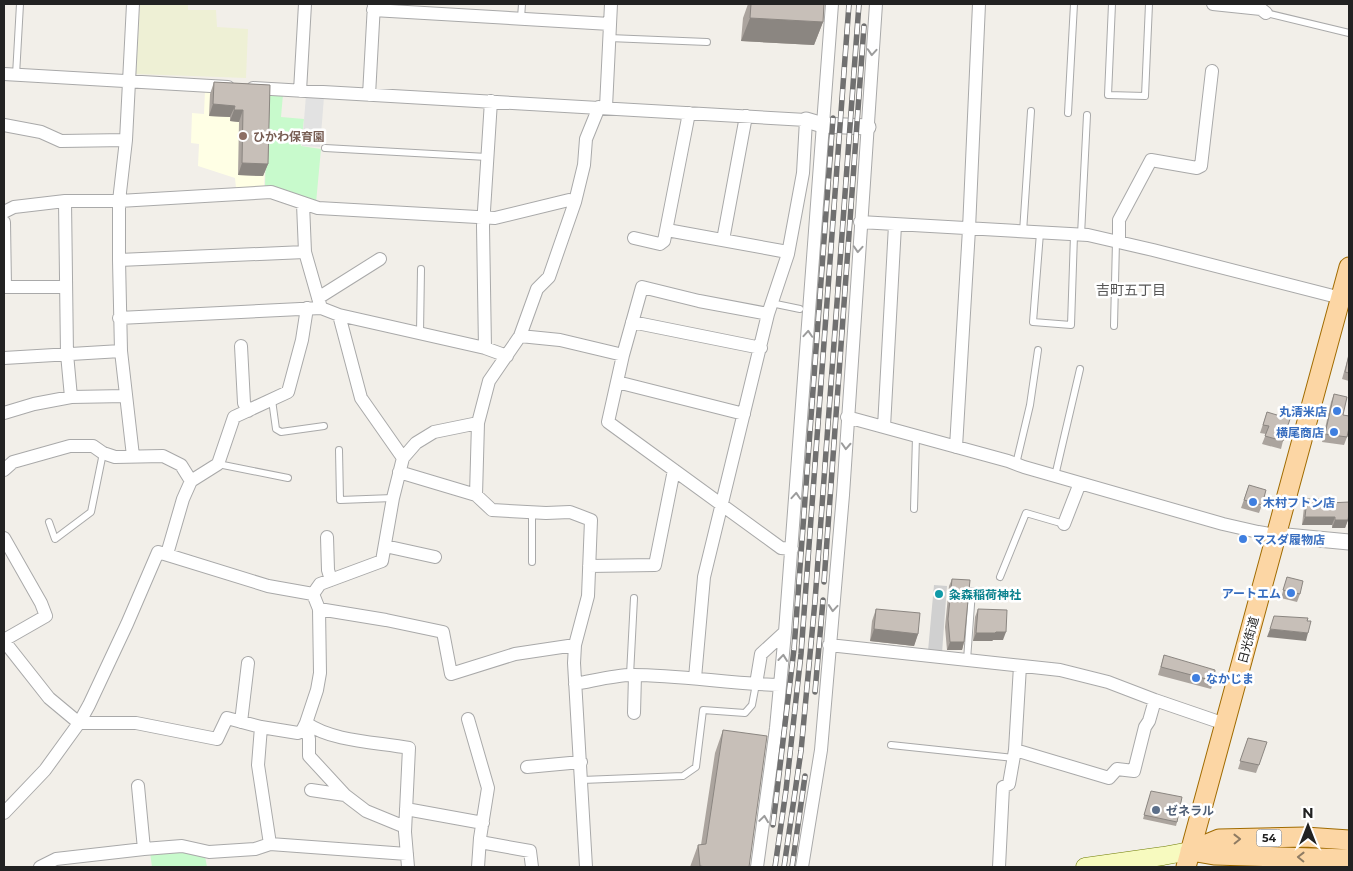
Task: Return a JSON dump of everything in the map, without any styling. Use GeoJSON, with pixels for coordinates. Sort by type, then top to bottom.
{"type":"FeatureCollection","features":[{"type":"Feature","properties":{"kind":"main road","name":"日光街道"},"geometry":{"type":"LineString","coordinates":[[1188,859],[1349,267]]}},
{"type":"Feature","properties":{"kind":"main road","name":"54"},"geometry":{"type":"LineString","coordinates":[[1188,859],[1219,839],[1305,837],[1349,840]]}},
{"type":"Feature","properties":{"kind":"main road","name":"54"},"geometry":{"type":"LineString","coordinates":[[1188,859],[1214,855],[1349,858]]}},
{"type":"Feature","properties":{"kind":"main road"},"geometry":{"type":"LineString","coordinates":[[1085,867],[1163,856],[1188,859]]}},
{"type":"Feature","properties":{"kind":"street"},"geometry":{"type":"LineString","coordinates":[[133,4],[126,140],[119,201],[119,318],[133,456]]}},
{"type":"Feature","properties":{"kind":"street"},"geometry":{"type":"LineString","coordinates":[[300,91],[306,4]]}},
{"type":"Feature","properties":{"kind":"street"},"geometry":{"type":"LineString","coordinates":[[476,495],[478,423],[489,381],[520,336],[537,289],[549,277],[575,202],[584,166],[586,139],[602,107],[610,38],[611,4]]}},
{"type":"Feature","properties":{"kind":"street"},"geometry":{"type":"LineString","coordinates":[[756,867],[776,728],[785,632],[832,4]]}},
{"type":"Feature","properties":{"kind":"street"},"geometry":{"type":"LineString","coordinates":[[802,867],[821,750],[843,494],[876,4]]}},
{"type":"Feature","properties":{"kind":"street"},"geometry":{"type":"LineString","coordinates":[[956,447],[969,229],[979,4]]}},
{"type":"Feature","properties":{"kind":"street"},"geometry":{"type":"LineString","coordinates":[[1213,4],[1263,8]]}},
{"type":"Feature","properties":{"kind":"street"},"geometry":{"type":"LineString","coordinates":[[369,94],[373,7],[610,24]]}},
{"type":"Feature","properties":{"kind":"street"},"geometry":{"type":"LineString","coordinates":[[1117,241],[1119,220],[1151,160],[1197,168],[1201,166],[1212,71]]}},
{"type":"Feature","properties":{"kind":"street"},"geometry":{"type":"LineString","coordinates":[[10,75],[602,107],[806,120],[823,125],[868,127]]}},
{"type":"Feature","properties":{"kind":"street"},"geometry":{"type":"LineString","coordinates":[[485,348],[483,217],[491,101]]}},
{"type":"Feature","properties":{"kind":"street"},"geometry":{"type":"LineString","coordinates":[[634,238],[660,244],[664,242],[689,113]]}},
{"type":"Feature","properties":{"kind":"street"},"geometry":{"type":"LineString","coordinates":[[723,240],[746,116]]}},
{"type":"Feature","properties":{"kind":"street"},"geometry":{"type":"LineString","coordinates":[[695,678],[704,577],[770,309],[788,254],[803,173],[806,120]]}},
{"type":"Feature","properties":{"kind":"street"},"geometry":{"type":"LineString","coordinates":[[4,125],[42,132],[61,140],[126,140]]}},
{"type":"Feature","properties":{"kind":"street"},"geometry":{"type":"LineString","coordinates":[[4,212],[14,207],[65,201],[119,201],[271,192],[318,208],[495,218],[569,200],[575,202]]}},
{"type":"Feature","properties":{"kind":"street"},"geometry":{"type":"LineString","coordinates":[[65,201],[67,354],[71,397]]}},
{"type":"Feature","properties":{"kind":"street"},"geometry":{"type":"LineString","coordinates":[[303,204],[305,252],[320,303],[338,315],[420,332],[485,348],[507,356]]}},
{"type":"Feature","properties":{"kind":"street"},"geometry":{"type":"LineString","coordinates":[[4,222],[4,287],[66,287]]}},
{"type":"Feature","properties":{"kind":"street"},"geometry":{"type":"LineString","coordinates":[[860,222],[1078,235],[1117,241],[1341,298]]}},
{"type":"Feature","properties":{"kind":"street"},"geometry":{"type":"LineString","coordinates":[[884,428],[895,224]]}},
{"type":"Feature","properties":{"kind":"street"},"geometry":{"type":"LineString","coordinates":[[666,230],[782,251],[788,254]]}},
{"type":"Feature","properties":{"kind":"street"},"geometry":{"type":"LineString","coordinates":[[119,260],[305,252]]}},
{"type":"Feature","properties":{"kind":"street"},"geometry":{"type":"LineString","coordinates":[[119,318],[307,308],[320,303],[380,259]]}},
{"type":"Feature","properties":{"kind":"street"},"geometry":{"type":"LineString","coordinates":[[770,309],[699,301],[642,288],[608,422],[781,548],[792,548]]}},
{"type":"Feature","properties":{"kind":"street"},"geometry":{"type":"LineString","coordinates":[[167,554],[183,499],[191,481],[218,464],[234,417],[288,392],[302,340],[307,308]]}},
{"type":"Feature","properties":{"kind":"street"},"geometry":{"type":"LineString","coordinates":[[338,315],[360,398],[403,458]]}},
{"type":"Feature","properties":{"kind":"street"},"geometry":{"type":"LineString","coordinates":[[632,322],[761,348]]}},
{"type":"Feature","properties":{"kind":"street"},"geometry":{"type":"LineString","coordinates":[[520,336],[560,340],[624,355]]}},
{"type":"Feature","properties":{"kind":"street"},"geometry":{"type":"LineString","coordinates":[[241,346],[244,404],[248,410]]}},
{"type":"Feature","properties":{"kind":"street"},"geometry":{"type":"LineString","coordinates":[[4,358],[121,351]]}},
{"type":"Feature","properties":{"kind":"street"},"geometry":{"type":"LineString","coordinates":[[617,382],[744,414]]}},
{"type":"Feature","properties":{"kind":"street"},"geometry":{"type":"LineString","coordinates":[[4,413],[34,404],[71,397],[126,396]]}},
{"type":"Feature","properties":{"kind":"street"},"geometry":{"type":"LineString","coordinates":[[847,417],[1223,524],[1276,535],[1349,542]]}},
{"type":"Feature","properties":{"kind":"street"},"geometry":{"type":"LineString","coordinates":[[313,594],[320,584],[382,561],[403,458],[416,443],[434,432],[478,423]]}},
{"type":"Feature","properties":{"kind":"street"},"geometry":{"type":"LineString","coordinates":[[4,470],[13,462],[70,446],[93,446],[103,453],[115,457],[163,456],[181,465],[191,481]]}},
{"type":"Feature","properties":{"kind":"street"},"geometry":{"type":"LineString","coordinates":[[589,566],[655,566],[674,470]]}},
{"type":"Feature","properties":{"kind":"street"},"geometry":{"type":"LineString","coordinates":[[400,472],[476,495],[492,510],[570,512],[591,520],[588,596],[575,645],[575,684],[586,867]]}},
{"type":"Feature","properties":{"kind":"street"},"geometry":{"type":"LineString","coordinates":[[1064,524],[1080,483]]}},
{"type":"Feature","properties":{"kind":"street"},"geometry":{"type":"LineString","coordinates":[[327,537],[330,580]]}},
{"type":"Feature","properties":{"kind":"street"},"geometry":{"type":"LineString","coordinates":[[4,538],[41,602],[46,616],[4,641],[48,698],[79,723],[136,723],[217,739],[227,718],[298,733],[302,731],[317,690],[320,673],[319,609],[313,594]]}},
{"type":"Feature","properties":{"kind":"street"},"geometry":{"type":"LineString","coordinates":[[385,546],[435,557]]}},
{"type":"Feature","properties":{"kind":"street"},"geometry":{"type":"LineString","coordinates":[[4,813],[45,770],[79,723],[114,651],[158,552],[268,586],[313,594]]}},
{"type":"Feature","properties":{"kind":"street"},"geometry":{"type":"LineString","coordinates":[[319,609],[386,620],[442,632],[452,674],[515,654],[575,645]]}},
{"type":"Feature","properties":{"kind":"street"},"geometry":{"type":"LineString","coordinates":[[756,684],[761,654],[785,632]]}},
{"type":"Feature","properties":{"kind":"street"},"geometry":{"type":"LineString","coordinates":[[829,645],[1060,670],[1108,682],[1225,724]]}},
{"type":"Feature","properties":{"kind":"street"},"geometry":{"type":"LineString","coordinates":[[241,722],[248,663]]}},
{"type":"Feature","properties":{"kind":"street"},"geometry":{"type":"LineString","coordinates":[[999,867],[1003,787],[1009,784],[1014,754],[1020,666]]}},
{"type":"Feature","properties":{"kind":"street"},"geometry":{"type":"LineString","coordinates":[[632,675],[634,713]]}},
{"type":"Feature","properties":{"kind":"street"},"geometry":{"type":"LineString","coordinates":[[575,684],[632,675],[780,685]]}},
{"type":"Feature","properties":{"kind":"street"},"geometry":{"type":"LineString","coordinates":[[1014,754],[1110,778],[1117,769],[1134,771],[1145,727],[1149,721],[1155,700]]}},
{"type":"Feature","properties":{"kind":"street"},"geometry":{"type":"LineString","coordinates":[[468,719],[488,788],[478,867]]}},
{"type":"Feature","properties":{"kind":"street"},"geometry":{"type":"LineString","coordinates":[[306,723],[309,739],[309,756],[345,795],[366,811],[405,827]]}},
{"type":"Feature","properties":{"kind":"street"},"geometry":{"type":"LineString","coordinates":[[306,723],[316,730],[368,743],[409,748],[405,827],[408,867]]}},
{"type":"Feature","properties":{"kind":"street"},"geometry":{"type":"LineString","coordinates":[[261,726],[258,765],[270,844]]}},
{"type":"Feature","properties":{"kind":"street"},"geometry":{"type":"LineString","coordinates":[[527,768],[581,762]]}},
{"type":"Feature","properties":{"kind":"street"},"geometry":{"type":"LineString","coordinates":[[138,786],[144,849]]}},
{"type":"Feature","properties":{"kind":"street"},"geometry":{"type":"LineString","coordinates":[[312,790],[345,795]]}},
{"type":"Feature","properties":{"kind":"street"},"geometry":{"type":"LineString","coordinates":[[406,809],[483,823]]}},
{"type":"Feature","properties":{"kind":"street"},"geometry":{"type":"LineString","coordinates":[[480,842],[530,850],[532,867]]}},
{"type":"Feature","properties":{"kind":"street"},"geometry":{"type":"LineString","coordinates":[[40,867],[56,859],[182,846],[209,852],[255,849],[270,844],[407,854]]}},
{"type":"Feature","properties":{"kind":"lane"},"geometry":{"type":"LineString","coordinates":[[10,75],[20,4]]}},
{"type":"Feature","properties":{"kind":"lane"},"geometry":{"type":"LineString","coordinates":[[521,18],[522,4]]}},
{"type":"Feature","properties":{"kind":"lane"},"geometry":{"type":"LineString","coordinates":[[1068,113],[1074,4]]}},
{"type":"Feature","properties":{"kind":"lane"},"geometry":{"type":"LineString","coordinates":[[1112,4],[1108,94],[1145,96],[1149,4]]}},
{"type":"Feature","properties":{"kind":"lane"},"geometry":{"type":"LineString","coordinates":[[1263,8],[1349,33]]}},
{"type":"Feature","properties":{"kind":"lane"},"geometry":{"type":"LineString","coordinates":[[610,38],[707,42]]}},
{"type":"Feature","properties":{"kind":"lane"},"geometry":{"type":"LineString","coordinates":[[1023,232],[1031,112]]}},
{"type":"Feature","properties":{"kind":"lane"},"geometry":{"type":"LineString","coordinates":[[1040,234],[1033,322],[1071,325],[1087,115]]}},
{"type":"Feature","properties":{"kind":"lane"},"geometry":{"type":"LineString","coordinates":[[325,148],[487,157]]}},
{"type":"Feature","properties":{"kind":"lane"},"geometry":{"type":"LineString","coordinates":[[1114,326],[1117,241]]}},
{"type":"Feature","properties":{"kind":"lane"},"geometry":{"type":"LineString","coordinates":[[420,332],[421,269]]}},
{"type":"Feature","properties":{"kind":"lane"},"geometry":{"type":"LineString","coordinates":[[770,309],[800,309]]}},
{"type":"Feature","properties":{"kind":"lane"},"geometry":{"type":"LineString","coordinates":[[1016,464],[1030,405],[1038,350]]}},
{"type":"Feature","properties":{"kind":"lane"},"geometry":{"type":"LineString","coordinates":[[1055,476],[1080,369]]}},
{"type":"Feature","properties":{"kind":"lane"},"geometry":{"type":"LineString","coordinates":[[272,400],[276,429],[280,432],[324,426]]}},
{"type":"Feature","properties":{"kind":"lane"},"geometry":{"type":"LineString","coordinates":[[914,509],[916,436]]}},
{"type":"Feature","properties":{"kind":"lane"},"geometry":{"type":"LineString","coordinates":[[339,450],[340,500],[394,498]]}},
{"type":"Feature","properties":{"kind":"lane"},"geometry":{"type":"LineString","coordinates":[[48,522],[55,539],[91,512],[103,453]]}},
{"type":"Feature","properties":{"kind":"lane"},"geometry":{"type":"LineString","coordinates":[[218,464],[288,478]]}},
{"type":"Feature","properties":{"kind":"lane"},"geometry":{"type":"LineString","coordinates":[[532,512],[532,562]]}},
{"type":"Feature","properties":{"kind":"lane"},"geometry":{"type":"LineString","coordinates":[[1000,577],[1026,513],[1064,524]]}},
{"type":"Feature","properties":{"kind":"lane"},"geometry":{"type":"LineString","coordinates":[[967,660],[972,591]]}},
{"type":"Feature","properties":{"kind":"lane"},"geometry":{"type":"LineString","coordinates":[[632,675],[634,598]]}},
{"type":"Feature","properties":{"kind":"lane"},"geometry":{"type":"LineString","coordinates":[[582,780],[683,776],[696,768],[703,710],[745,713],[752,705],[756,684]]}},
{"type":"Feature","properties":{"kind":"lane"},"geometry":{"type":"LineString","coordinates":[[890,745],[1014,754]]}},
{"type":"Feature","properties":{"kind":"shaded area"},"geometry":{"type":"Polygon","coordinates":[[[140,4],[188,4],[188,10],[216,10],[217,27],[248,29],[246,78],[136,74],[140,4]]]}},
{"type":"Feature","properties":{"kind":"shaded area"},"geometry":{"type":"Polygon","coordinates":[[[205,90],[267,93],[264,189],[236,188],[235,178],[198,166],[199,144],[191,143],[192,113],[204,114],[205,90]]]}},
{"type":"Feature","properties":{"kind":"shaded area"},"geometry":{"type":"Polygon","coordinates":[[[306,95],[324,97],[320,147],[302,146],[306,95]]]}},
{"type":"Feature","properties":{"kind":"shaded area"},"geometry":{"type":"Polygon","coordinates":[[[934,585],[947,586],[942,653],[928,651],[934,585]]]}},
{"type":"Feature","properties":{"kind":"green space"},"geometry":{"type":"Polygon","coordinates":[[[267,93],[283,94],[281,117],[304,119],[301,146],[321,149],[316,203],[265,187],[267,93]]]}},
{"type":"Feature","properties":{"kind":"green space"},"geometry":{"type":"Polygon","coordinates":[[[177,849],[205,856],[207,867],[152,867],[150,852],[177,849]]]}},
{"type":"Feature","properties":{"kind":"building"},"geometry":{"type":"Polygon","coordinates":[[[751,4],[824,4],[823,22],[750,18],[751,4]]]}},
{"type":"Feature","properties":{"kind":"building"},"geometry":{"type":"Polygon","coordinates":[[[214,82],[270,85],[268,164],[242,163],[243,110],[234,110],[235,106],[213,104],[214,82]]]}},
{"type":"Feature","properties":{"kind":"building"},"geometry":{"type":"Polygon","coordinates":[[[1349,354],[1349,373],[1345,372],[1349,354]]]}},
{"type":"Feature","properties":{"kind":"building"},"geometry":{"type":"Polygon","coordinates":[[[1334,394],[1347,397],[1343,415],[1349,416],[1347,437],[1325,434],[1334,394]]]}},
{"type":"Feature","properties":{"kind":"building"},"geometry":{"type":"Polygon","coordinates":[[[1267,412],[1290,419],[1283,441],[1265,436],[1269,426],[1263,425],[1267,412]]]}},
{"type":"Feature","properties":{"kind":"building"},"geometry":{"type":"Polygon","coordinates":[[[1249,485],[1266,490],[1262,505],[1244,500],[1249,485]]]}},
{"type":"Feature","properties":{"kind":"building"},"geometry":{"type":"Polygon","coordinates":[[[1307,499],[1329,499],[1329,503],[1349,502],[1348,520],[1335,520],[1335,517],[1305,517],[1307,499]]]}},
{"type":"Feature","properties":{"kind":"building"},"geometry":{"type":"Polygon","coordinates":[[[1287,577],[1303,581],[1300,594],[1283,590],[1287,577]]]}},
{"type":"Feature","properties":{"kind":"building"},"geometry":{"type":"Polygon","coordinates":[[[952,579],[970,580],[964,642],[950,642],[948,619],[952,579]]]}},
{"type":"Feature","properties":{"kind":"building"},"geometry":{"type":"Polygon","coordinates":[[[876,609],[920,613],[918,634],[874,629],[876,609]]]}},
{"type":"Feature","properties":{"kind":"building"},"geometry":{"type":"Polygon","coordinates":[[[978,609],[1007,610],[1006,632],[976,633],[978,609]]]}},
{"type":"Feature","properties":{"kind":"building"},"geometry":{"type":"Polygon","coordinates":[[[1274,616],[1308,618],[1307,621],[1311,621],[1308,633],[1270,629],[1274,616]]]}},
{"type":"Feature","properties":{"kind":"building"},"geometry":{"type":"Polygon","coordinates":[[[1164,655],[1215,670],[1214,681],[1161,667],[1164,655]]]}},
{"type":"Feature","properties":{"kind":"building"},"geometry":{"type":"Polygon","coordinates":[[[723,730],[767,736],[749,867],[700,866],[698,845],[706,844],[723,730]]]}},
{"type":"Feature","properties":{"kind":"building"},"geometry":{"type":"Polygon","coordinates":[[[1248,738],[1267,742],[1259,765],[1240,761],[1248,738]]]}},
{"type":"Feature","properties":{"kind":"building"},"geometry":{"type":"Polygon","coordinates":[[[1151,791],[1182,797],[1177,822],[1144,815],[1151,791]]]}},
{"type":"Feature","properties":{"kind":"railway"},"geometry":{"type":"LineString","coordinates":[[775,867],[786,790],[801,654],[849,4]]}},
{"type":"Feature","properties":{"kind":"railway"},"geometry":{"type":"LineString","coordinates":[[784,867],[801,751],[815,601],[859,4]]}},
{"type":"Feature","properties":{"kind":"railway"},"geometry":{"type":"LineString","coordinates":[[824,582],[864,26]]}},
{"type":"Feature","properties":{"kind":"railway"},"geometry":{"type":"LineString","coordinates":[[773,825],[794,649],[833,118]]}},
{"type":"Feature","properties":{"kind":"railway"},"geometry":{"type":"LineString","coordinates":[[815,692],[823,600]]}},
{"type":"Feature","properties":{"kind":"railway"},"geometry":{"type":"LineString","coordinates":[[792,867],[805,776]]}},
{"type":"Feature","properties":{"kind":"place","name":"ひかわ保育園"},"geometry":{"type":"Point","coordinates":[243,136]}},
{"type":"Feature","properties":{"kind":"place","name":"丸清米店"},"geometry":{"type":"Point","coordinates":[1337,411]}},
{"type":"Feature","properties":{"kind":"place","name":"横尾商店"},"geometry":{"type":"Point","coordinates":[1334,432]}},
{"type":"Feature","properties":{"kind":"place","name":"木村フトン店"},"geometry":{"type":"Point","coordinates":[1253,502]}},
{"type":"Feature","properties":{"kind":"place","name":"マスダ履物店"},"geometry":{"type":"Point","coordinates":[1243,539]}},
{"type":"Feature","properties":{"kind":"place","name":"アートエム"},"geometry":{"type":"Point","coordinates":[1291,593]}},
{"type":"Feature","properties":{"kind":"place","name":"粂森稲荷神社"},"geometry":{"type":"Point","coordinates":[939,594]}},
{"type":"Feature","properties":{"kind":"place","name":"なかじま"},"geometry":{"type":"Point","coordinates":[1196,678]}},
{"type":"Feature","properties":{"kind":"place","name":"ゼネラル"},"geometry":{"type":"Point","coordinates":[1156,810]}},
{"type":"Feature","properties":{"kind":"district","name":"吉町五丁目"},"geometry":{"type":"Point","coordinates":[1131,290]}}]}
